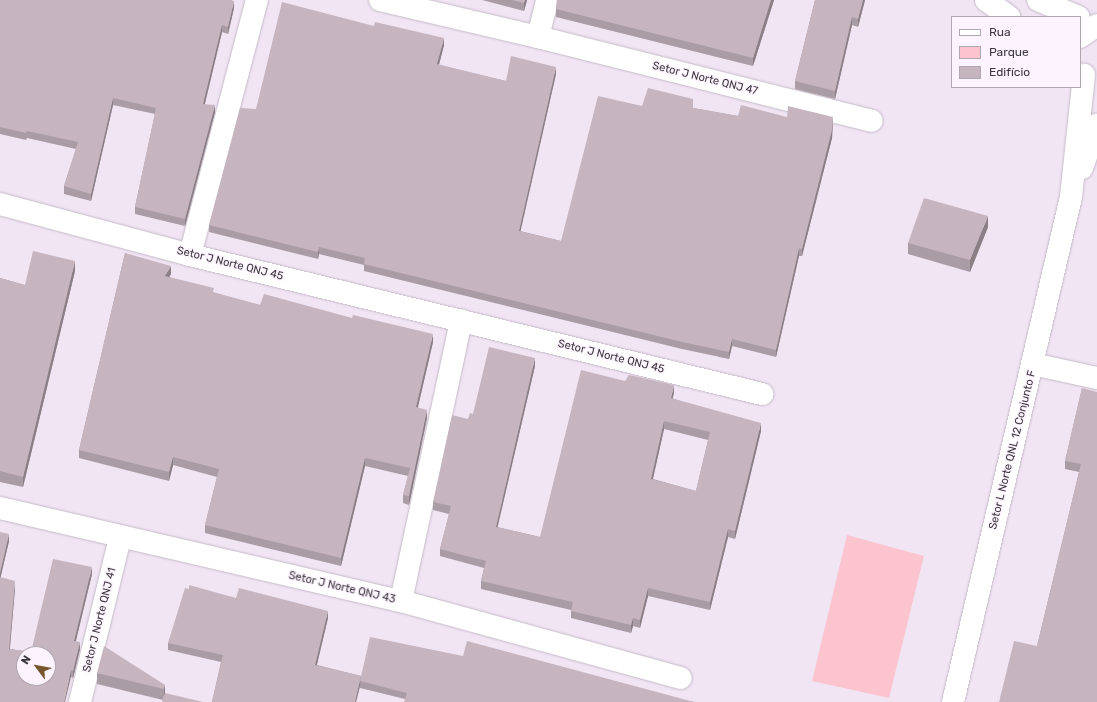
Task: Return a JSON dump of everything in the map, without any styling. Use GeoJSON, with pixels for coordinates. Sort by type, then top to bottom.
{"type":"FeatureCollection","features":[{"type":"Feature","properties":{"kind":"street"},"geometry":{"type":"LineString","coordinates":[[190,255],[257,0]]}},
{"type":"Feature","properties":{"kind":"street","name":"Setor J Norte QNJ 47"},"geometry":{"type":"LineString","coordinates":[[380,0],[538,36],[872,121]]}},
{"type":"Feature","properties":{"kind":"street"},"geometry":{"type":"LineString","coordinates":[[538,36],[547,0]]}},
{"type":"Feature","properties":{"kind":"street"},"geometry":{"type":"LineString","coordinates":[[986,0],[1008,16]]}},
{"type":"Feature","properties":{"kind":"street"},"geometry":{"type":"LineString","coordinates":[[1038,0],[1078,16]]}},
{"type":"Feature","properties":{"kind":"street"},"geometry":{"type":"LineString","coordinates":[[1081,17],[1097,24]]}},
{"type":"Feature","properties":{"kind":"street"},"geometry":{"type":"LineString","coordinates":[[1081,36],[1097,24]]}},
{"type":"Feature","properties":{"kind":"street"},"geometry":{"type":"LineString","coordinates":[[1071,197],[1087,76]]}},
{"type":"Feature","properties":{"kind":"street"},"geometry":{"type":"LineString","coordinates":[[1071,197],[1097,125]]}},
{"type":"Feature","properties":{"kind":"street","name":"Setor L Norte QNL 12 Conjunto F"},"geometry":{"type":"LineString","coordinates":[[953,702],[1071,197]]}},
{"type":"Feature","properties":{"kind":"street","name":"Setor J Norte QNJ 45"},"geometry":{"type":"LineString","coordinates":[[0,204],[190,255],[762,394]]}},
{"type":"Feature","properties":{"kind":"street"},"geometry":{"type":"LineString","coordinates":[[401,601],[460,320]]}},
{"type":"Feature","properties":{"kind":"street"},"geometry":{"type":"LineString","coordinates":[[1033,364],[1097,378]]}},
{"type":"Feature","properties":{"kind":"street","name":"Setor J Norte QNJ 43"},"geometry":{"type":"LineString","coordinates":[[0,508],[120,538],[401,601],[681,678]]}},
{"type":"Feature","properties":{"kind":"street","name":"Setor J Norte QNJ 41"},"geometry":{"type":"LineString","coordinates":[[80,702],[120,538]]}},
{"type":"Feature","properties":{"kind":"green space"},"geometry":{"type":"Polygon","coordinates":[[[847,535],[924,556],[889,698],[812,681],[847,535]]]}},
{"type":"Feature","properties":{"kind":"building"},"geometry":{"type":"Polygon","coordinates":[[[0,0],[234,1],[228,27],[222,25],[203,104],[215,105],[185,219],[135,207],[156,108],[113,98],[91,194],[64,186],[78,142],[0,127],[0,0]]]}},
{"type":"Feature","properties":{"kind":"building"},"geometry":{"type":"Polygon","coordinates":[[[512,0],[525,0],[524,3],[512,0]]]}},
{"type":"Feature","properties":{"kind":"building"},"geometry":{"type":"Polygon","coordinates":[[[557,0],[771,0],[753,58],[556,9],[557,0]]]}},
{"type":"Feature","properties":{"kind":"building"},"geometry":{"type":"Polygon","coordinates":[[[815,0],[863,0],[858,19],[852,17],[835,91],[795,81],[815,0]]]}},
{"type":"Feature","properties":{"kind":"building"},"geometry":{"type":"Polygon","coordinates":[[[282,2],[374,26],[375,22],[444,38],[437,64],[506,81],[511,56],[556,67],[519,231],[561,241],[598,96],[642,106],[648,88],[693,99],[693,108],[738,116],[741,105],[787,117],[788,106],[833,117],[832,130],[802,249],[799,248],[776,350],[732,339],[729,352],[682,342],[364,264],[365,258],[319,247],[318,252],[209,225],[240,108],[256,109],[282,2]]]}},
{"type":"Feature","properties":{"kind":"building"},"geometry":{"type":"Polygon","coordinates":[[[924,198],[988,216],[970,260],[908,243],[924,198]]]}},
{"type":"Feature","properties":{"kind":"building"},"geometry":{"type":"Polygon","coordinates":[[[33,251],[75,261],[23,477],[0,471],[0,278],[25,285],[33,251]]]}},
{"type":"Feature","properties":{"kind":"building"},"geometry":{"type":"Polygon","coordinates":[[[125,253],[171,266],[165,276],[214,288],[213,292],[260,305],[264,294],[352,318],[353,315],[433,334],[416,407],[427,410],[409,496],[403,495],[410,468],[365,458],[341,558],[205,525],[219,469],[173,457],[169,472],[79,450],[125,253]]]}},
{"type":"Feature","properties":{"kind":"building"},"geometry":{"type":"Polygon","coordinates":[[[489,347],[535,358],[496,527],[540,537],[581,370],[625,381],[629,375],[674,385],[671,398],[761,423],[735,531],[728,529],[710,602],[648,588],[640,620],[633,618],[631,625],[571,611],[573,602],[481,581],[486,561],[440,549],[451,506],[433,502],[452,415],[468,419],[470,413],[473,414],[489,347]],[[664,421],[651,479],[696,491],[710,432],[664,421]]]}},
{"type":"Feature","properties":{"kind":"building"},"geometry":{"type":"Polygon","coordinates":[[[1082,388],[1097,392],[1097,702],[999,702],[1014,641],[1037,646],[1081,464],[1065,461],[1082,388]]]}},
{"type":"Feature","properties":{"kind":"building"},"geometry":{"type":"Polygon","coordinates":[[[0,532],[9,534],[0,573],[0,532]]]}},
{"type":"Feature","properties":{"kind":"building"},"geometry":{"type":"Polygon","coordinates":[[[53,559],[92,567],[74,641],[80,642],[73,671],[71,670],[64,702],[0,702],[0,577],[15,581],[9,649],[16,650],[16,686],[56,686],[56,646],[32,646],[53,559]]]}},
{"type":"Feature","properties":{"kind":"building"},"geometry":{"type":"Polygon","coordinates":[[[189,585],[236,598],[239,588],[328,611],[315,665],[361,676],[355,702],[212,702],[223,655],[168,643],[185,588],[189,589],[189,585]]]}},
{"type":"Feature","properties":{"kind":"building"},"geometry":{"type":"Polygon","coordinates":[[[370,637],[463,656],[467,641],[694,702],[404,702],[407,693],[360,681],[370,637]]]}},
{"type":"Feature","properties":{"kind":"building"},"geometry":{"type":"Polygon","coordinates":[[[104,646],[165,685],[164,689],[97,673],[104,646]]]}},
{"type":"Feature","properties":{"kind":"building"},"geometry":{"type":"Polygon","coordinates":[[[165,693],[203,702],[162,702],[165,693]]]}}]}
